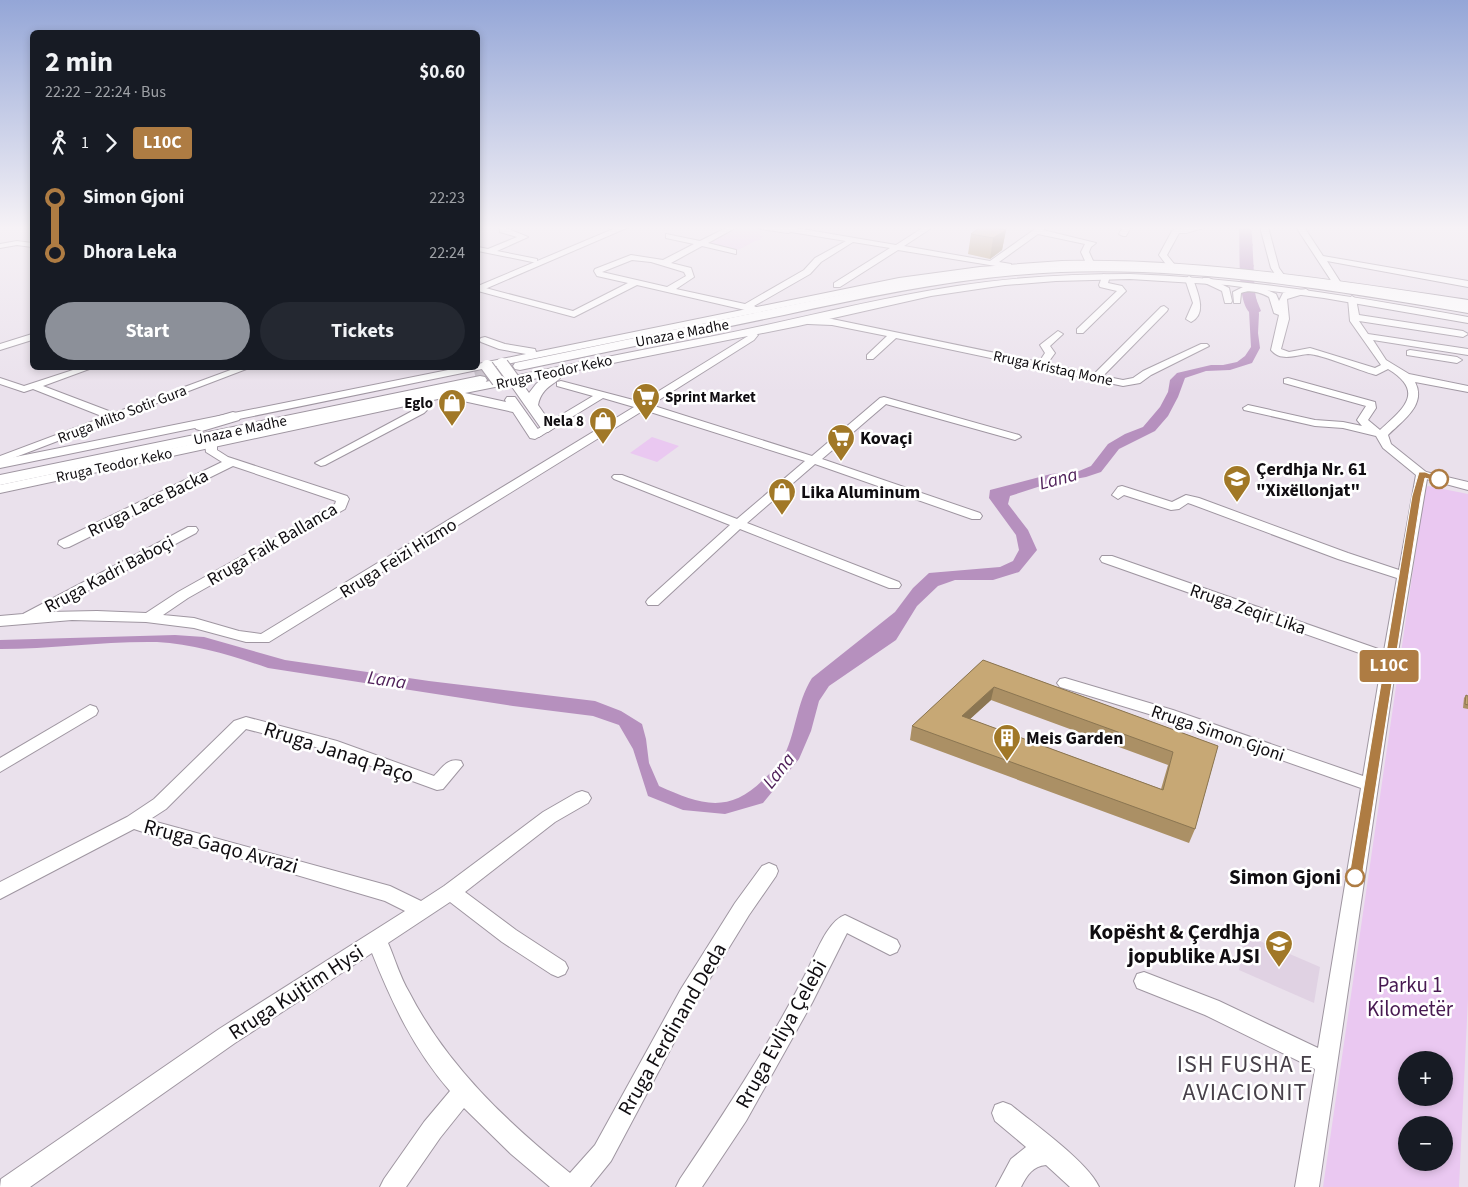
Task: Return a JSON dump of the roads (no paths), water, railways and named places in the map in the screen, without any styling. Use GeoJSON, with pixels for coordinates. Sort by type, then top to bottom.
{"type":"FeatureCollection","features":[{"type":"Feature","properties":{"kind":"highway","name":"Unaza e Madhe"},"geometry":{"type":"LineString","coordinates":[[522,368],[960,282]]}},
{"type":"Feature","properties":{"kind":"highway","name":"Unaza e Madhe"},"geometry":{"type":"LineString","coordinates":[[1267,282],[1468,314]]}},
{"type":"Feature","properties":{"kind":"highway","name":"Unaza e Madhe"},"geometry":{"type":"LineString","coordinates":[[1268,282],[1468,309]]}},
{"type":"Feature","properties":{"kind":"highway"},"geometry":{"type":"LineString","coordinates":[[722,317],[863,300]]}},
{"type":"Feature","properties":{"kind":"highway"},"geometry":{"type":"LineString","coordinates":[[750,332],[862,302],[863,300]]}},
{"type":"Feature","properties":{"kind":"highway","name":"Unaza e Madhe"},"geometry":{"type":"LineString","coordinates":[[0,480],[480,370]]}},
{"type":"Feature","properties":{"kind":"highway"},"geometry":{"type":"LineString","coordinates":[[154,444],[233,416]]}},
{"type":"Feature","properties":{"kind":"highway"},"geometry":{"type":"LineString","coordinates":[[154,444],[235,439]]}},
{"type":"Feature","properties":{"kind":"highway","name":"Unaza e Madhe"},"geometry":{"type":"LineString","coordinates":[[0,471],[154,444]]}},
{"type":"Feature","properties":{"kind":"main road"},"geometry":{"type":"LineString","coordinates":[[480,288],[492,282]]}},
{"type":"Feature","properties":{"kind":"main road","name":"Rruga Teodor Keko"},"geometry":{"type":"LineString","coordinates":[[0,462],[426,378],[480,370],[552,351],[894,282]]}},
{"type":"Feature","properties":{"kind":"main road","name":"Rruga Teodor Keko"},"geometry":{"type":"LineString","coordinates":[[0,488],[499,383],[808,321],[863,300],[994,282]]}},
{"type":"Feature","properties":{"kind":"main road"},"geometry":{"type":"LineString","coordinates":[[1267,282],[1306,292],[1468,320]]}},
{"type":"Feature","properties":{"kind":"main road"},"geometry":{"type":"LineString","coordinates":[[1333,282],[1468,303]]}},
{"type":"Feature","properties":{"kind":"main road"},"geometry":{"type":"LineString","coordinates":[[480,332],[548,428]]}},
{"type":"Feature","properties":{"kind":"main road"},"geometry":{"type":"LineString","coordinates":[[485,340],[496,345],[515,349],[552,351]]}},
{"type":"Feature","properties":{"kind":"main road"},"geometry":{"type":"LineString","coordinates":[[532,405],[532,396],[537,390],[550,379],[568,369]]}},
{"type":"Feature","properties":{"kind":"main road"},"geometry":{"type":"LineString","coordinates":[[426,378],[445,370]]}},
{"type":"Feature","properties":{"kind":"main road"},"geometry":{"type":"LineString","coordinates":[[480,370],[499,383],[535,435]]}},
{"type":"Feature","properties":{"kind":"main road"},"geometry":{"type":"LineString","coordinates":[[429,399],[468,397],[517,409]]}},
{"type":"Feature","properties":{"kind":"street"},"geometry":{"type":"LineString","coordinates":[[480,289],[574,314],[636,282]]}},
{"type":"Feature","properties":{"kind":"street"},"geometry":{"type":"LineString","coordinates":[[639,282],[758,310]]}},
{"type":"Feature","properties":{"kind":"street"},"geometry":{"type":"LineString","coordinates":[[669,289],[683,282]]}},
{"type":"Feature","properties":{"kind":"street"},"geometry":{"type":"LineString","coordinates":[[747,307],[789,282]]}},
{"type":"Feature","properties":{"kind":"street"},"geometry":{"type":"LineString","coordinates":[[836,285],[840,282]]}},
{"type":"Feature","properties":{"kind":"street"},"geometry":{"type":"LineString","coordinates":[[1080,331],[1122,291],[1119,288],[1103,285],[1104,282]]}},
{"type":"Feature","properties":{"kind":"street"},"geometry":{"type":"LineString","coordinates":[[1190,282],[1198,303],[1191,319]]}},
{"type":"Feature","properties":{"kind":"street"},"geometry":{"type":"LineString","coordinates":[[1211,282],[1226,290],[1232,301],[1236,293],[1236,282]]}},
{"type":"Feature","properties":{"kind":"street"},"geometry":{"type":"LineString","coordinates":[[1265,282],[1273,296],[1276,311],[1284,319]]}},
{"type":"Feature","properties":{"kind":"street"},"geometry":{"type":"LineString","coordinates":[[1306,292],[1286,295],[1283,298],[1284,319],[1277,346],[1278,352],[1289,355],[1302,351],[1314,351],[1376,372],[1387,366]]}},
{"type":"Feature","properties":{"kind":"street"},"geometry":{"type":"LineString","coordinates":[[1352,299],[1354,317],[1387,366],[1408,377],[1468,389]]}},
{"type":"Feature","properties":{"kind":"street"},"geometry":{"type":"LineString","coordinates":[[862,329],[854,321],[853,317],[863,300]]}},
{"type":"Feature","properties":{"kind":"street"},"geometry":{"type":"LineString","coordinates":[[722,317],[726,312],[724,302]]}},
{"type":"Feature","properties":{"kind":"street"},"geometry":{"type":"LineString","coordinates":[[1096,377],[1164,309]]}},
{"type":"Feature","properties":{"kind":"street"},"geometry":{"type":"LineString","coordinates":[[1354,317],[1463,334]]}},
{"type":"Feature","properties":{"kind":"street","name":"Rruga Kristaq Mone"},"geometry":{"type":"LineString","coordinates":[[808,321],[832,322],[1117,382],[1131,382],[1147,372],[1204,346]]}},
{"type":"Feature","properties":{"kind":"street","name":"Rruga Feizi Hizmo"},"geometry":{"type":"LineString","coordinates":[[0,621],[26,618],[148,618],[196,623],[242,637],[264,639],[547,466],[751,338],[753,335],[750,332]]}},
{"type":"Feature","properties":{"kind":"street"},"geometry":{"type":"LineString","coordinates":[[1041,366],[1050,353],[1045,345],[1058,334]]}},
{"type":"Feature","properties":{"kind":"street"},"geometry":{"type":"LineString","coordinates":[[870,357],[894,335]]}},
{"type":"Feature","properties":{"kind":"street"},"geometry":{"type":"LineString","coordinates":[[1365,336],[1468,352]]}},
{"type":"Feature","properties":{"kind":"street"},"geometry":{"type":"LineString","coordinates":[[0,347],[30,338]]}},
{"type":"Feature","properties":{"kind":"street"},"geometry":{"type":"LineString","coordinates":[[1372,346],[1468,362]]}},
{"type":"Feature","properties":{"kind":"street"},"geometry":{"type":"LineString","coordinates":[[2,383],[24,390],[81,370]]}},
{"type":"Feature","properties":{"kind":"street","name":"Rruga Milto Sotir Gura"},"geometry":{"type":"LineString","coordinates":[[0,462],[239,370]]}},
{"type":"Feature","properties":{"kind":"street"},"geometry":{"type":"LineString","coordinates":[[1248,408],[1314,423],[1343,426],[1378,433],[1398,421],[1412,403],[1412,384],[1408,377]]}},
{"type":"Feature","properties":{"kind":"street"},"geometry":{"type":"LineString","coordinates":[[1288,381],[1371,404],[1371,408],[1362,420],[1378,433],[1387,446],[1422,474],[1450,483],[1468,486]]}},
{"type":"Feature","properties":{"kind":"street"},"geometry":{"type":"LineString","coordinates":[[561,384],[643,405],[813,460],[976,516]]}},
{"type":"Feature","properties":{"kind":"street"},"geometry":{"type":"LineString","coordinates":[[34,386],[113,417]]}},
{"type":"Feature","properties":{"kind":"street"},"geometry":{"type":"LineString","coordinates":[[535,435],[604,394]]}},
{"type":"Feature","properties":{"kind":"street"},"geometry":{"type":"LineString","coordinates":[[321,463],[420,411],[425,407],[429,399]]}},
{"type":"Feature","properties":{"kind":"street"},"geometry":{"type":"LineString","coordinates":[[653,602],[736,525],[884,400],[1015,437]]}},
{"type":"Feature","properties":{"kind":"street","name":"Rruga Faik Ballanca"},"geometry":{"type":"LineString","coordinates":[[148,618],[191,590],[341,506],[344,501],[343,499],[233,461],[212,452],[211,444]]}},
{"type":"Feature","properties":{"kind":"street","name":"Rruga Lace Backa"},"geometry":{"type":"LineString","coordinates":[[64,544],[233,461]]}},
{"type":"Feature","properties":{"kind":"street"},"geometry":{"type":"LineString","coordinates":[[1307,1187],[1390,658],[1422,474]]}},
{"type":"Feature","properties":{"kind":"street"},"geometry":{"type":"LineString","coordinates":[[618,477],[894,586]]}},
{"type":"Feature","properties":{"kind":"street"},"geometry":{"type":"LineString","coordinates":[[1118,495],[1122,490],[1171,506],[1175,506],[1186,499],[1195,501],[1343,556],[1404,576]]}},
{"type":"Feature","properties":{"kind":"street","name":"Rruga Kadri Baboçi"},"geometry":{"type":"LineString","coordinates":[[26,618],[192,530]]}},
{"type":"Feature","properties":{"kind":"street","name":"Rruga Zeqir Lika"},"geometry":{"type":"LineString","coordinates":[[1107,559],[1390,658]]}},
{"type":"Feature","properties":{"kind":"street","name":"Rruga Simon Gjoni"},"geometry":{"type":"LineString","coordinates":[[1065,683],[1167,714],[1371,785]]}},
{"type":"Feature","properties":{"kind":"street"},"geometry":{"type":"LineString","coordinates":[[0,766],[90,711]]}},
{"type":"Feature","properties":{"kind":"street","name":"Rruga Janaq Paço"},"geometry":{"type":"LineString","coordinates":[[133,822],[160,804],[240,725],[246,723],[331,745],[437,784],[455,765]]}},
{"type":"Feature","properties":{"kind":"street","name":"Rruga Kujtim Hysi"},"geometry":{"type":"LineString","coordinates":[[9,1187],[228,1036],[452,892],[506,848],[549,817],[582,798]]}},
{"type":"Feature","properties":{"kind":"street","name":"Rruga Gaqo Avrazi"},"geometry":{"type":"LineString","coordinates":[[0,891],[133,822],[176,836],[225,847],[390,894],[422,911]]}},
{"type":"Feature","properties":{"kind":"street","name":"Rruga Ferdinand Deda"},"geometry":{"type":"LineString","coordinates":[[574,1187],[603,1152],[688,996],[742,909],[769,871]]}},
{"type":"Feature","properties":{"kind":"street"},"geometry":{"type":"LineString","coordinates":[[452,892],[509,936],[558,968]]}},
{"type":"Feature","properties":{"kind":"street","name":"Rruga Evliya Çelebi"},"geometry":{"type":"LineString","coordinates":[[688,1187],[738,1112],[805,996],[840,927],[845,923],[890,946]]}},
{"type":"Feature","properties":{"kind":"street"},"geometry":{"type":"LineString","coordinates":[[377,940],[400,997],[430,1048],[463,1092],[498,1127],[569,1187]]}},
{"type":"Feature","properties":{"kind":"street"},"geometry":{"type":"LineString","coordinates":[[1144,981],[1212,1008],[1326,1063]]}},
{"type":"Feature","properties":{"kind":"street"},"geometry":{"type":"LineString","coordinates":[[392,1187],[432,1130],[463,1092]]}},
{"type":"Feature","properties":{"kind":"street"},"geometry":{"type":"LineString","coordinates":[[1003,1113],[1067,1167],[1086,1187]]}},
{"type":"Feature","properties":{"kind":"street"},"geometry":{"type":"LineString","coordinates":[[1008,1187],[1024,1160],[1037,1154],[1049,1153]]}},
{"type":"Feature","properties":{"kind":"water"},"geometry":{"type":"Polygon","coordinates":[[[1244,291],[1255,292],[1259,314],[1258,333],[1260,348],[1252,363],[1230,370],[1206,371],[1185,378],[1168,416],[1155,431],[1119,449],[1101,472],[1086,477],[1047,484],[1010,496],[1008,504],[1028,530],[1037,550],[1019,572],[993,580],[955,580],[938,586],[917,606],[896,640],[829,686],[819,701],[811,731],[799,759],[763,803],[725,814],[683,810],[648,796],[633,749],[619,725],[593,716],[513,706],[268,668],[214,651],[171,643],[118,643],[0,649],[0,640],[175,635],[204,637],[285,660],[429,681],[595,701],[621,711],[642,724],[649,763],[659,786],[687,798],[713,803],[725,802],[738,798],[750,791],[780,763],[787,750],[803,698],[812,678],[895,612],[913,588],[929,573],[1000,567],[1013,561],[1019,550],[1016,535],[989,498],[990,490],[1051,474],[1079,471],[1091,466],[1108,444],[1125,434],[1143,427],[1160,407],[1168,392],[1170,380],[1177,373],[1211,365],[1237,362],[1245,356],[1251,347],[1249,311],[1244,291]]]}},
{"type":"Feature","properties":{"kind":"waterway","name":"Lana"},"geometry":{"type":"LineString","coordinates":[[1248,282],[1248,296],[1254,311]]}},
{"type":"Feature","properties":{"kind":"tunnel"},"geometry":{"type":"LineString","coordinates":[[475,375],[520,366]]}},
{"type":"Feature","properties":{"kind":"place","name":"Sprint Market"},"geometry":{"type":"Point","coordinates":[646,421]}},
{"type":"Feature","properties":{"kind":"place","name":"Eglo"},"geometry":{"type":"Point","coordinates":[452,427]}},
{"type":"Feature","properties":{"kind":"place","name":"Nela 8"},"geometry":{"type":"Point","coordinates":[603,445]}},
{"type":"Feature","properties":{"kind":"place","name":"Kovaçi"},"geometry":{"type":"Point","coordinates":[841,462]}},
{"type":"Feature","properties":{"kind":"place","name":"Çerdhja Nr. 61 \"Xixëllonjat\""},"geometry":{"type":"Point","coordinates":[1237,503]}},
{"type":"Feature","properties":{"kind":"place","name":"Lika Aluminum"},"geometry":{"type":"Point","coordinates":[782,516]}},
{"type":"Feature","properties":{"kind":"place","name":"Meis Garden"},"geometry":{"type":"Point","coordinates":[1007,762]}},
{"type":"Feature","properties":{"kind":"place","name":"Simon Gjoni"},"geometry":{"type":"Point","coordinates":[1355,877]}},
{"type":"Feature","properties":{"kind":"place","name":"Kopësht & Çerdhja jopublike AJSI"},"geometry":{"type":"Point","coordinates":[1279,968]}},
{"type":"Feature","properties":{"kind":"district","name":"ISH FUSHA E AVIACIONIT"},"geometry":{"type":"Point","coordinates":[1245,1078]}},
{"type":"Feature","properties":{"kind":"park label","name":"Parku 1 Kilometër"},"geometry":{"type":"Point","coordinates":[1410,997]}}]}
